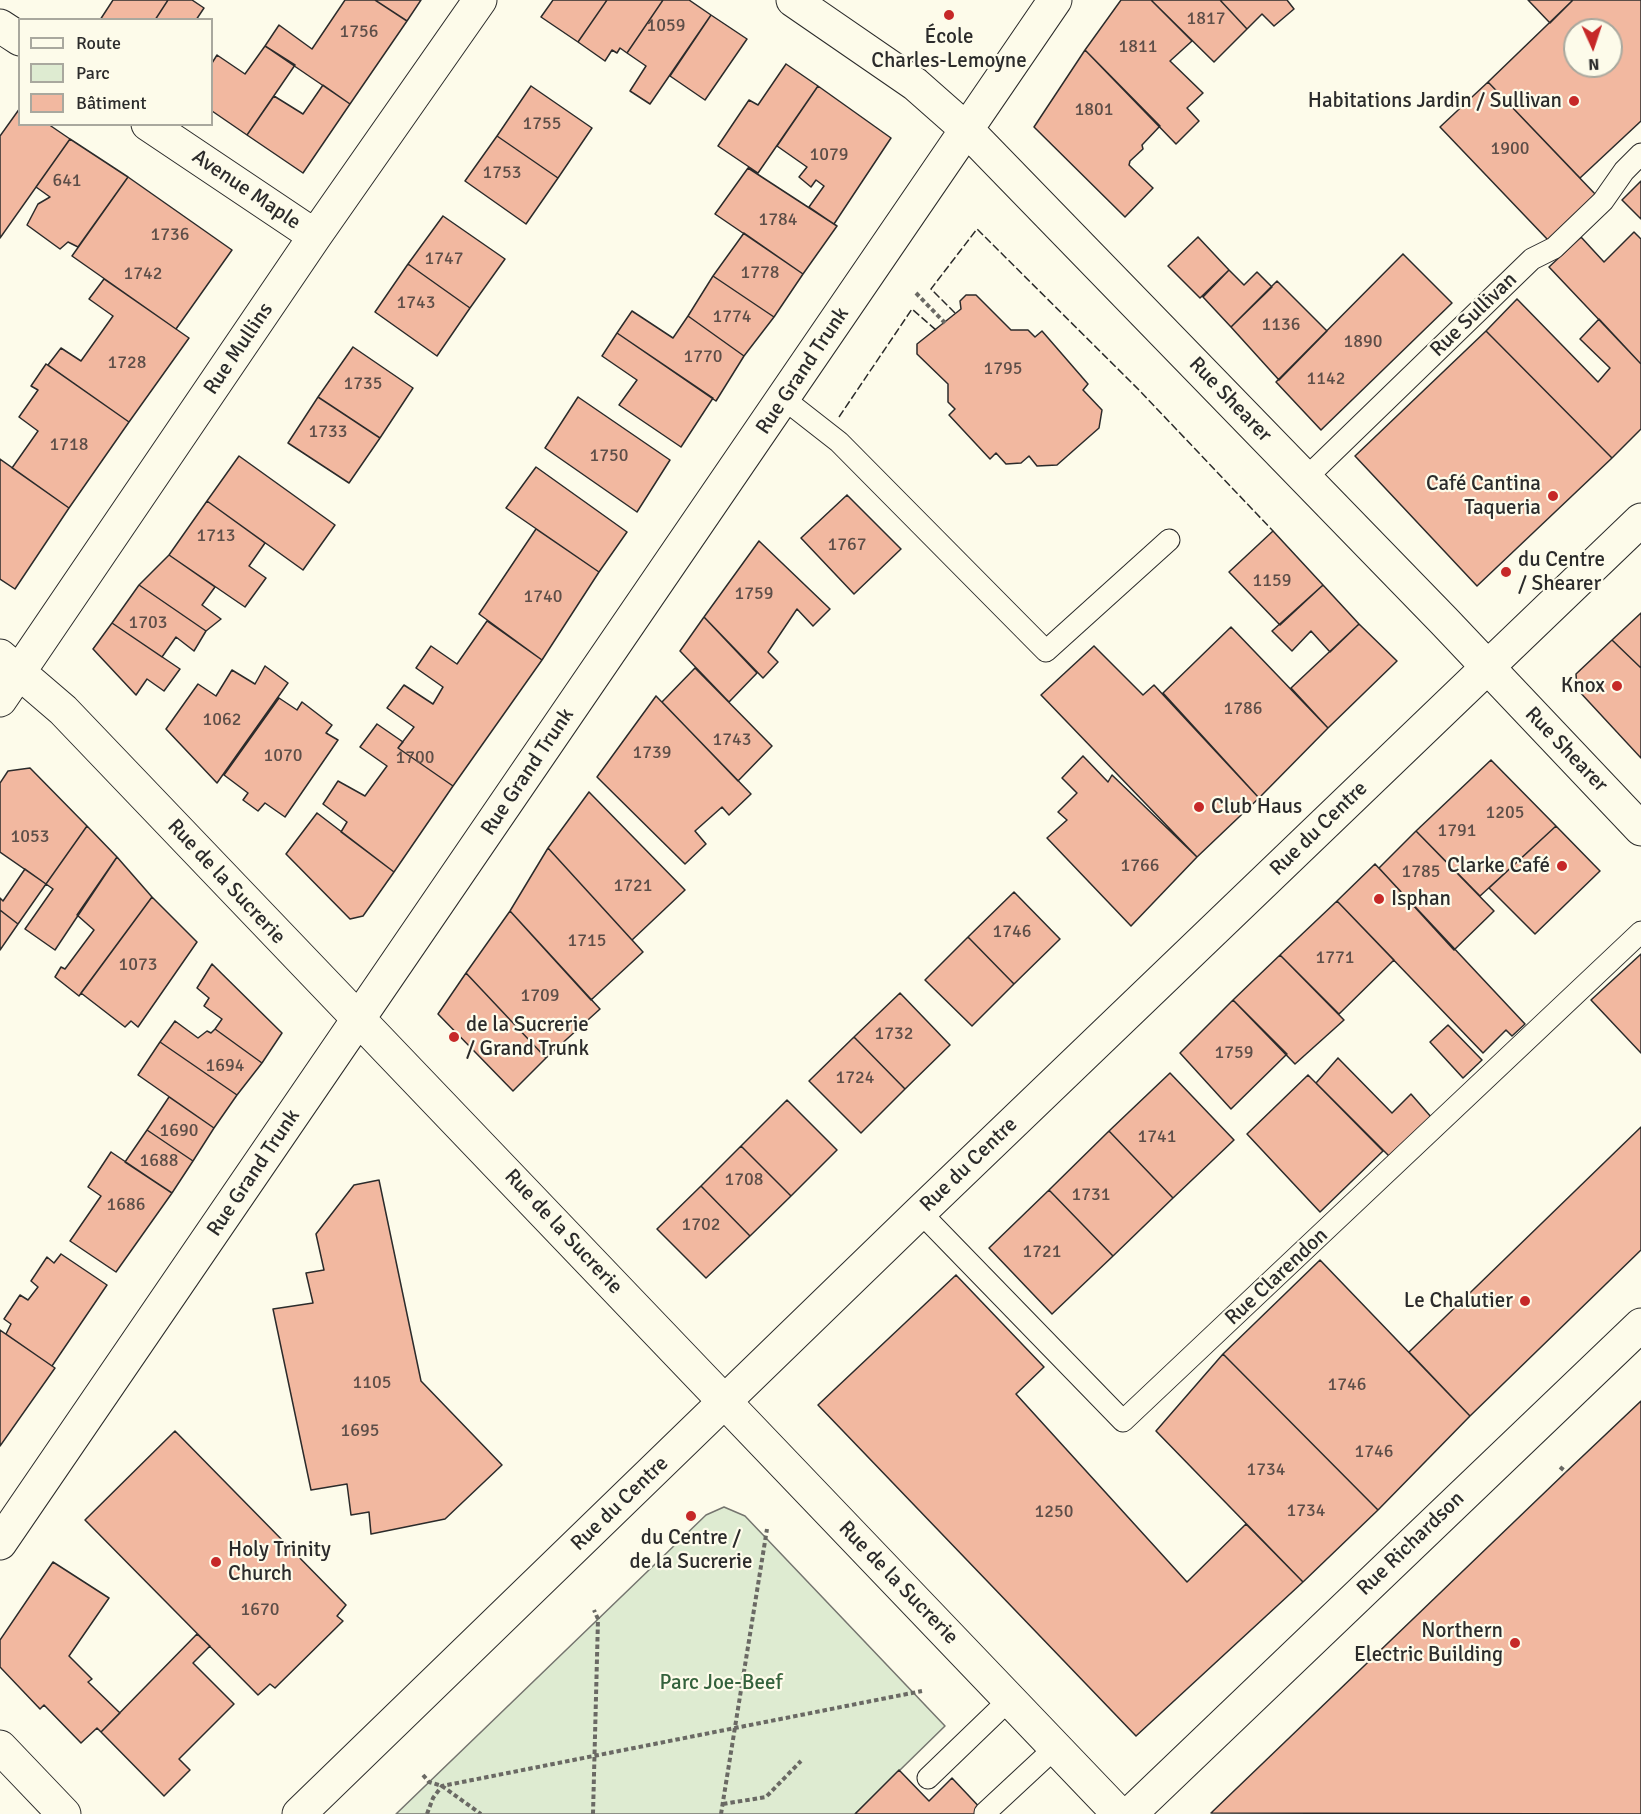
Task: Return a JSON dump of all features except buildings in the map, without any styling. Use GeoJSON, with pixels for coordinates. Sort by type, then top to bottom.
{"type":"FeatureCollection","features":[{"type":"Feature","properties":{"kind":"street","name":"Rue Mullins"},"geometry":{"type":"LineString","coordinates":[[0,700],[10,664],[480,0]]}},
{"type":"Feature","properties":{"kind":"street","name":"Rue Shearer"},"geometry":{"type":"LineString","coordinates":[[793,0],[908,79],[966,129],[1306,478],[1641,829]]}},
{"type":"Feature","properties":{"kind":"street","name":"Rue Grand Trunk"},"geometry":{"type":"LineString","coordinates":[[0,1543],[1055,0]]}},
{"type":"Feature","properties":{"kind":"street"},"geometry":{"type":"LineString","coordinates":[[0,26],[18,38]]}},
{"type":"Feature","properties":{"kind":"street","name":"Avenue Maple"},"geometry":{"type":"LineString","coordinates":[[151,126],[315,236]]}},
{"type":"Feature","properties":{"kind":"street","name":"Rue du Centre"},"geometry":{"type":"LineString","coordinates":[[299,1814],[920,1212],[1641,520]]}},
{"type":"Feature","properties":{"kind":"street","name":"Rue de la Sucrerie"},"geometry":{"type":"LineString","coordinates":[[10,664],[63,710],[1119,1814]]}},
{"type":"Feature","properties":{"kind":"street","name":"Rue Richardson"},"geometry":{"type":"LineString","coordinates":[[1130,1814],[1641,1325]]}},
{"type":"Feature","properties":{"kind":"street"},"geometry":{"type":"LineString","coordinates":[[0,1747],[64,1814]]}},
{"type":"Feature","properties":{"kind":"lane","name":"Rue Sullivan"},"geometry":{"type":"LineString","coordinates":[[1306,478],[1532,259],[1554,248],[1594,209],[1624,171],[1641,154]]}},
{"type":"Feature","properties":{"kind":"lane"},"geometry":{"type":"LineString","coordinates":[[784,399],[839,442],[1046,651],[1169,540]]}},
{"type":"Feature","properties":{"kind":"lane","name":"Rue Clarendon"},"geometry":{"type":"LineString","coordinates":[[920,1212],[1123,1421],[1641,932]]}},
{"type":"Feature","properties":{"kind":"lane"},"geometry":{"type":"LineString","coordinates":[[928,1778],[1010,1699]]}},
{"type":"Feature","properties":{"kind":"lane"},"geometry":{"type":"LineString","coordinates":[[985,1813],[1056,1747]]}},
{"type":"Feature","properties":{"kind":"path"},"geometry":{"type":"LineString","coordinates":[[916,292],[945,323]]}},
{"type":"Feature","properties":{"kind":"path"},"geometry":{"type":"LineString","coordinates":[[1560,1467],[1566,1473]]}},
{"type":"Feature","properties":{"kind":"path"},"geometry":{"type":"LineString","coordinates":[[721,1814],[767,1529]]}},
{"type":"Feature","properties":{"kind":"path"},"geometry":{"type":"LineString","coordinates":[[593,1814],[598,1619],[594,1610]]}},
{"type":"Feature","properties":{"kind":"path"},"geometry":{"type":"LineString","coordinates":[[427,1814],[433,1798],[442,1786],[922,1691]]}},
{"type":"Feature","properties":{"kind":"path"},"geometry":{"type":"LineString","coordinates":[[723,1804],[766,1797],[801,1761]]}},
{"type":"Feature","properties":{"kind":"path"},"geometry":{"type":"LineString","coordinates":[[423,1775],[429,1782],[442,1786],[482,1814]]}},
{"type":"Feature","properties":{"kind":"green space","name":"Parc Joe-Beef"},"geometry":{"type":"Polygon","coordinates":[[[724,1507],[745,1516],[945,1726],[855,1814],[396,1814],[706,1515],[724,1507]]]}},
{"type":"Feature","properties":{"kind":"fence"},"geometry":{"type":"LineString","coordinates":[[955,313],[931,289],[977,229],[1140,391],[1273,531]]}},
{"type":"Feature","properties":{"kind":"fence"},"geometry":{"type":"LineString","coordinates":[[839,417],[912,309],[936,330]]}},
{"type":"Feature","properties":{"kind":"place","name":"École Charles-Lemoyne"},"geometry":{"type":"Point","coordinates":[949,15]}},
{"type":"Feature","properties":{"kind":"place","name":"Habitations Jardin / Sullivan"},"geometry":{"type":"Point","coordinates":[1574,101]}},
{"type":"Feature","properties":{"kind":"place","name":"Café Cantina Taqueria"},"geometry":{"type":"Point","coordinates":[1553,496]}},
{"type":"Feature","properties":{"kind":"place","name":"du Centre / Shearer"},"geometry":{"type":"Point","coordinates":[1506,572]}},
{"type":"Feature","properties":{"kind":"place","name":"Knox"},"geometry":{"type":"Point","coordinates":[1617,686]}},
{"type":"Feature","properties":{"kind":"place","name":"Club Haus"},"geometry":{"type":"Point","coordinates":[1199,807]}},
{"type":"Feature","properties":{"kind":"place","name":"Clarke Café"},"geometry":{"type":"Point","coordinates":[1562,866]}},
{"type":"Feature","properties":{"kind":"place","name":"Isphan"},"geometry":{"type":"Point","coordinates":[1379,899]}},
{"type":"Feature","properties":{"kind":"place","name":"de la Sucrerie / Grand Trunk"},"geometry":{"type":"Point","coordinates":[454,1037]}},
{"type":"Feature","properties":{"kind":"place","name":"Le Chalutier"},"geometry":{"type":"Point","coordinates":[1525,1301]}},
{"type":"Feature","properties":{"kind":"place","name":"du Centre / de la Sucrerie"},"geometry":{"type":"Point","coordinates":[691,1516]}},
{"type":"Feature","properties":{"kind":"place","name":"Holy Trinity Church"},"geometry":{"type":"Point","coordinates":[216,1562]}},
{"type":"Feature","properties":{"kind":"place","name":"Northern Electric Building"},"geometry":{"type":"Point","coordinates":[1515,1643]}}]}
